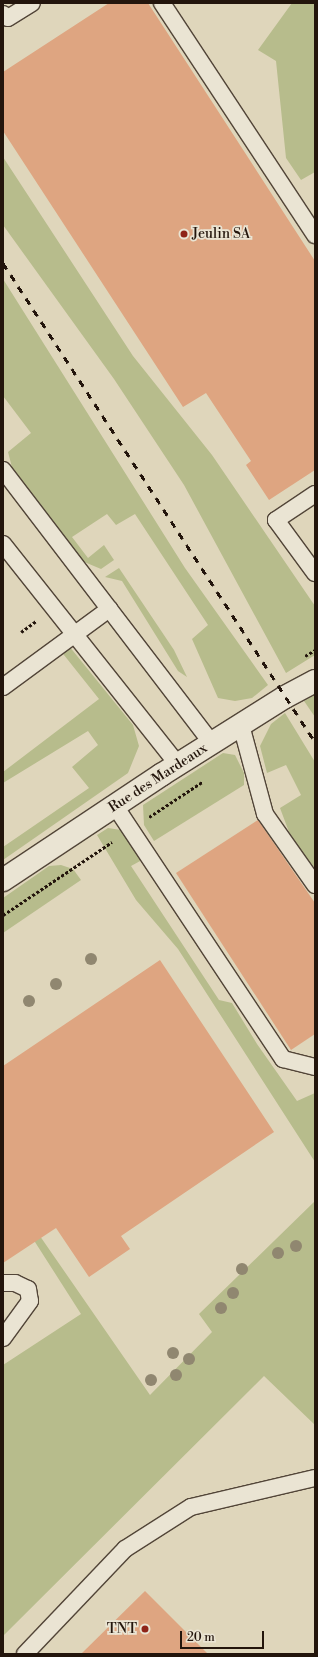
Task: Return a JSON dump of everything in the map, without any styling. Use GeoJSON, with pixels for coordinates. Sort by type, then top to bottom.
{"type":"FeatureCollection","features":[{"type":"Feature","properties":{"kind":"street","name":"Rue des Mardeaux"},"geometry":{"type":"LineString","coordinates":[[3,880],[212,743],[315,681]]}},
{"type":"Feature","properties":{"kind":"lane"},"geometry":{"type":"LineString","coordinates":[[3,14],[8,18],[32,3]]}},
{"type":"Feature","properties":{"kind":"lane"},"geometry":{"type":"LineString","coordinates":[[162,3],[315,235]]}},
{"type":"Feature","properties":{"kind":"lane"},"geometry":{"type":"LineString","coordinates":[[3,470],[212,743]]}},
{"type":"Feature","properties":{"kind":"lane"},"geometry":{"type":"LineString","coordinates":[[315,494],[276,520],[315,573]]}},
{"type":"Feature","properties":{"kind":"lane"},"geometry":{"type":"LineString","coordinates":[[3,544],[178,765]]}},
{"type":"Feature","properties":{"kind":"lane"},"geometry":{"type":"LineString","coordinates":[[3,687],[74,633],[109,609]]}},
{"type":"Feature","properties":{"kind":"lane"},"geometry":{"type":"LineString","coordinates":[[241,725],[265,814],[315,885]]}},
{"type":"Feature","properties":{"kind":"lane"},"geometry":{"type":"LineString","coordinates":[[114,806],[283,1059],[315,1067]]}},
{"type":"Feature","properties":{"kind":"lane"},"geometry":{"type":"LineString","coordinates":[[3,1283],[15,1283],[28,1290],[30,1301],[3,1338]]}},
{"type":"Feature","properties":{"kind":"lane"},"geometry":{"type":"LineString","coordinates":[[25,1654],[125,1549],[191,1507],[315,1478]]}},
{"type":"Feature","properties":{"kind":"path"},"geometry":{"type":"LineString","coordinates":[[3,915],[192,788]]}},
{"type":"Feature","properties":{"kind":"green space"},"geometry":{"type":"Polygon","coordinates":[[[292,3],[315,3],[315,172],[301,180],[286,158],[276,61],[258,50],[292,3]]]}},
{"type":"Feature","properties":{"kind":"green space"},"geometry":{"type":"Polygon","coordinates":[[[3,157],[133,356],[212,455],[315,606],[315,655],[286,673],[184,485],[114,379],[3,225],[3,157]]]}},
{"type":"Feature","properties":{"kind":"green space"},"geometry":{"type":"Polygon","coordinates":[[[3,279],[185,568],[268,685],[252,698],[235,701],[218,698],[192,639],[208,625],[135,514],[116,525],[107,514],[72,537],[88,558],[104,545],[114,560],[101,569],[82,561],[14,475],[8,452],[31,433],[3,396],[3,279]]]}},
{"type":"Feature","properties":{"kind":"green space"},"geometry":{"type":"Polygon","coordinates":[[[119,568],[174,650],[187,677],[178,671],[122,581],[105,577],[119,568]]]}},
{"type":"Feature","properties":{"kind":"green space"},"geometry":{"type":"Polygon","coordinates":[[[69,646],[133,725],[139,746],[128,773],[3,860],[3,847],[89,788],[72,767],[98,745],[88,731],[3,783],[3,772],[99,699],[60,650],[69,646]]]}},
{"type":"Feature","properties":{"kind":"green space"},"geometry":{"type":"Polygon","coordinates":[[[315,695],[315,717],[304,701],[315,695]]]}},
{"type":"Feature","properties":{"kind":"green space"},"geometry":{"type":"Polygon","coordinates":[[[285,713],[315,762],[315,868],[292,840],[280,808],[301,795],[286,765],[267,773],[260,746],[271,724],[285,713]]]}},
{"type":"Feature","properties":{"kind":"green space"},"geometry":{"type":"Polygon","coordinates":[[[223,753],[235,755],[244,773],[244,785],[154,841],[144,825],[143,805],[223,753]]]}},
{"type":"Feature","properties":{"kind":"green space"},"geometry":{"type":"Polygon","coordinates":[[[108,828],[121,830],[142,860],[131,866],[219,1000],[232,1003],[257,1044],[297,1101],[315,1093],[315,1162],[178,949],[136,900],[97,835],[108,828]]]}},
{"type":"Feature","properties":{"kind":"green space"},"geometry":{"type":"Polygon","coordinates":[[[61,865],[73,869],[81,880],[3,933],[3,898],[49,866],[61,865]]]}},
{"type":"Feature","properties":{"kind":"green space"},"geometry":{"type":"Polygon","coordinates":[[[315,1201],[315,1425],[264,1376],[3,1636],[3,1365],[81,1314],[35,1242],[24,1213],[150,1395],[212,1332],[199,1314],[315,1201]]]}},
{"type":"Feature","properties":{"kind":"building","name":"Jeulin SA"},"geometry":{"type":"Polygon","coordinates":[[[109,3],[148,3],[315,261],[315,470],[269,500],[246,465],[251,461],[206,393],[183,407],[3,131],[3,72],[109,3]]]}},
{"type":"Feature","properties":{"kind":"building"},"geometry":{"type":"Polygon","coordinates":[[[258,820],[315,903],[315,1034],[291,1050],[176,873],[258,820]]]}},
{"type":"Feature","properties":{"kind":"building"},"geometry":{"type":"Polygon","coordinates":[[[160,960],[274,1132],[121,1236],[130,1249],[89,1277],[56,1228],[3,1263],[3,1066],[160,960]]]}},
{"type":"Feature","properties":{"kind":"building","name":"TNT"},"geometry":{"type":"Polygon","coordinates":[[[145,1591],[208,1654],[81,1654],[145,1591]]]}},
{"type":"Feature","properties":{"kind":"railway"},"geometry":{"type":"LineString","coordinates":[[3,263],[315,742]]}},
{"type":"Feature","properties":{"kind":"place","name":"Jeulin SA"},"geometry":{"type":"Point","coordinates":[184,234]}},
{"type":"Feature","properties":{"kind":"place","name":"TNT"},"geometry":{"type":"Point","coordinates":[145,1629]}}]}
